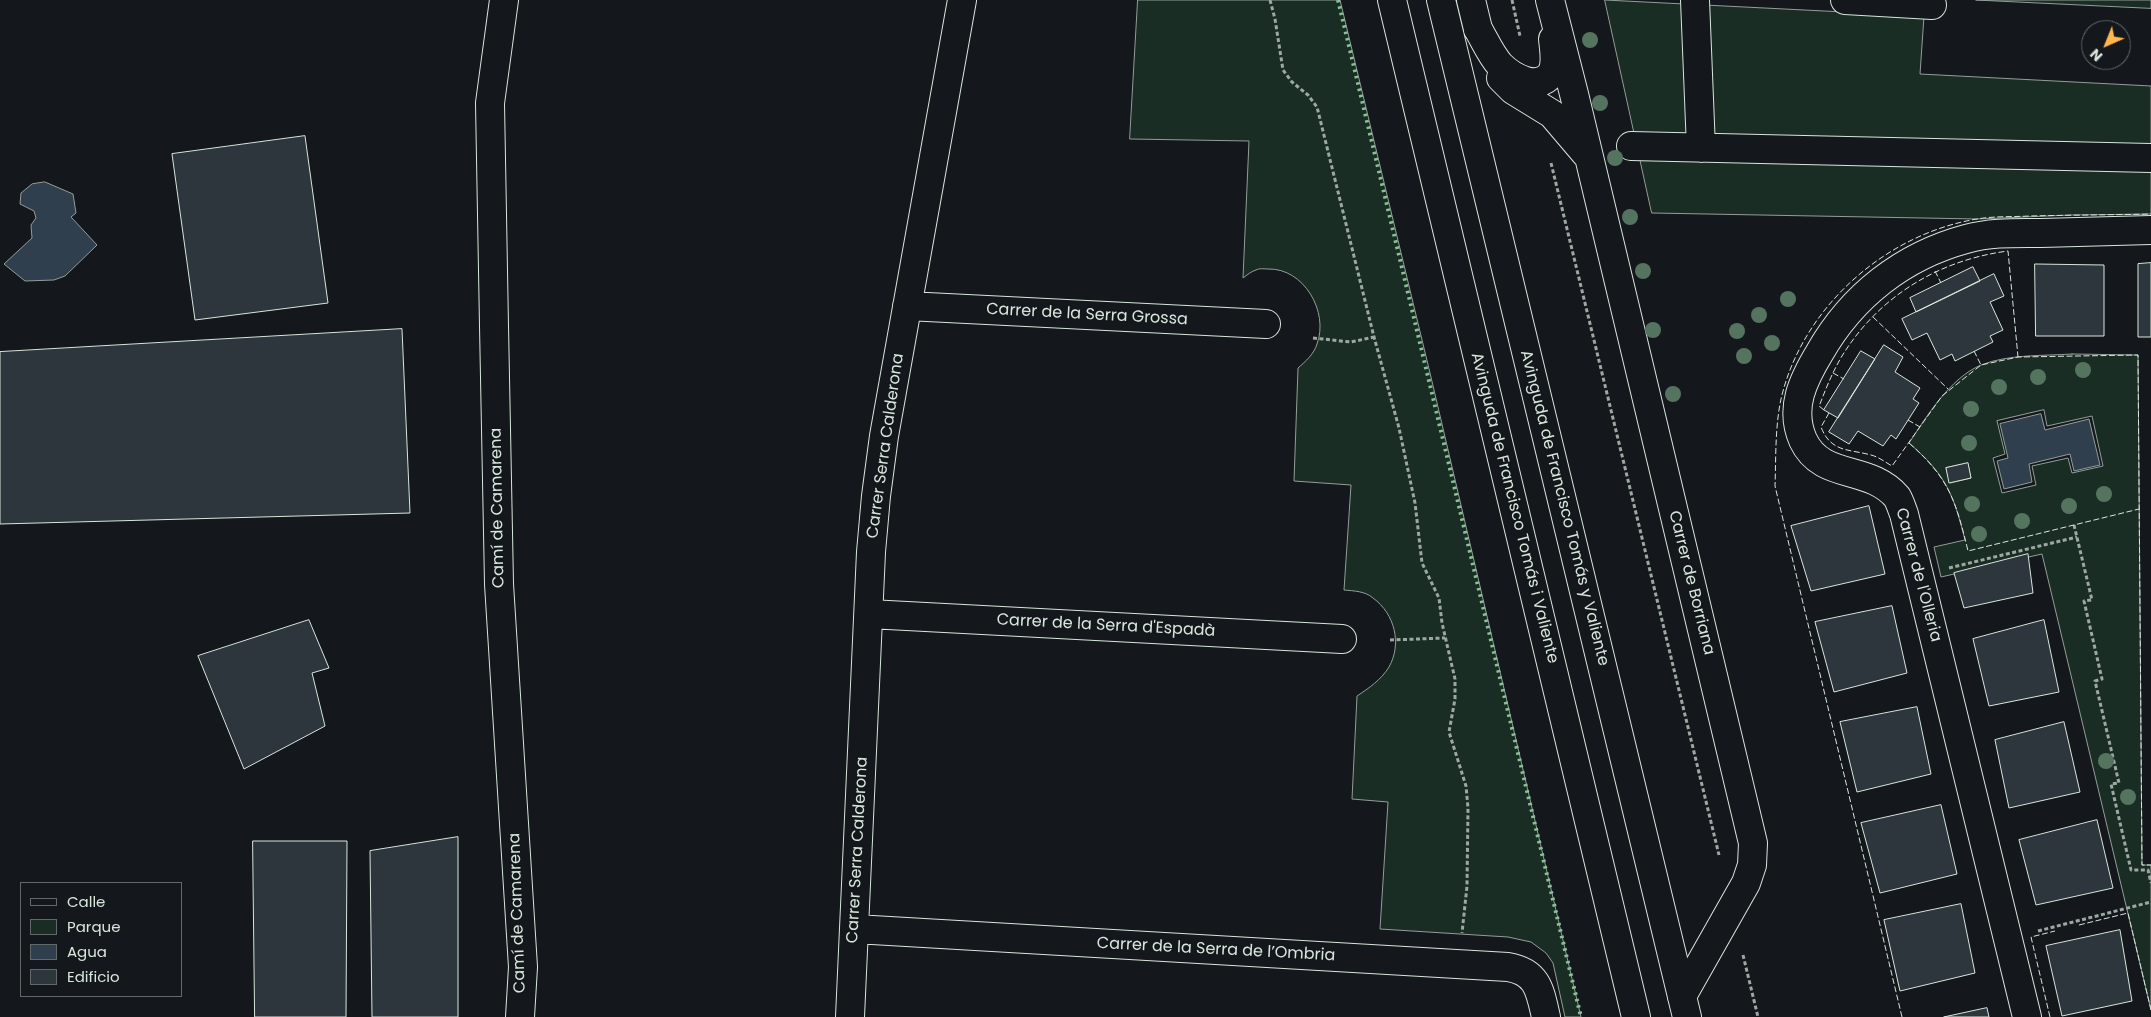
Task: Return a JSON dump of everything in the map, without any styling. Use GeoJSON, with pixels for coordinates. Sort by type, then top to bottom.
{"type":"FeatureCollection","features":[{"type":"Feature","properties":{"kind":"street","name":"Camí de Camarena"},"geometry":{"type":"LineString","coordinates":[[504,0],[490,102],[490,122],[499,584],[523,967],[520,1017]]}},
{"type":"Feature","properties":{"kind":"street","name":"Carrer Serra Calderona"},"geometry":{"type":"LineString","coordinates":[[850,1017],[876,496],[884,436],[962,0]]}},
{"type":"Feature","properties":{"kind":"street","name":"Avinguda de Francisco Tomás i Valiente"},"geometry":{"type":"LineString","coordinates":[[1392,0],[1636,1017]]}},
{"type":"Feature","properties":{"kind":"street","name":"Avinguda de Francisco Tomás y Valiente"},"geometry":{"type":"LineString","coordinates":[[1441,0],[1684,1006]]}},
{"type":"Feature","properties":{"kind":"street"},"geometry":{"type":"LineString","coordinates":[[1471,0],[1478,29],[1500,65],[1520,80],[1531,82]]}},
{"type":"Feature","properties":{"kind":"street","name":"Carrer de Borriana"},"geometry":{"type":"LineString","coordinates":[[1550,0],[1753,843],[1752,865],[1746,883],[1684,1006]]}},
{"type":"Feature","properties":{"kind":"street","name":"Carrer de Borriana"},"geometry":{"type":"LineString","coordinates":[[1531,82],[1543,80],[1554,68],[1550,0]]}},
{"type":"Feature","properties":{"kind":"street"},"geometry":{"type":"LineString","coordinates":[[1695,0],[1702,148]]}},
{"type":"Feature","properties":{"kind":"street"},"geometry":{"type":"LineString","coordinates":[[1845,0],[1932,5]]}},
{"type":"Feature","properties":{"kind":"street","name":"Carrer de Borriana"},"geometry":{"type":"LineString","coordinates":[[1478,29],[1485,50],[1501,78],[1520,96],[1552,114],[1588,157]]}},
{"type":"Feature","properties":{"kind":"street"},"geometry":{"type":"LineString","coordinates":[[1632,146],[2151,158]]}},
{"type":"Feature","properties":{"kind":"street","name":"Carrer de l'Olleria"},"geometry":{"type":"LineString","coordinates":[[2027,1017],[1904,514],[1898,498],[1882,483],[1866,476],[1831,468],[1814,456],[1804,441],[1796,420],[1798,397],[1807,374],[1819,353],[1847,313],[1873,286],[1902,266],[1930,252],[1967,238],[1998,234],[2151,230]]}},
{"type":"Feature","properties":{"kind":"street","name":"Carrer de la Serra Grossa"},"geometry":{"type":"LineString","coordinates":[[907,306],[1266,324]]}},
{"type":"Feature","properties":{"kind":"street","name":"Carrer de la Serra d'Espadà"},"geometry":{"type":"LineString","coordinates":[[869,614],[1342,638]]}},
{"type":"Feature","properties":{"kind":"street","name":"Carrer de la Serra de l’Ombria"},"geometry":{"type":"LineString","coordinates":[[855,929],[1508,968],[1521,970],[1533,978],[1540,991],[1546,1017]]}},
{"type":"Feature","properties":{"kind":"path"},"geometry":{"type":"LineString","coordinates":[[1270,0],[1283,70],[1317,107],[1374,337],[1399,428],[1415,503],[1422,563],[1440,598],[1455,680],[1455,699],[1449,732],[1466,786],[1468,808],[1467,886],[1461,941]]}},
{"type":"Feature","properties":{"kind":"path"},"geometry":{"type":"LineString","coordinates":[[1512,0],[1531,82]]}},
{"type":"Feature","properties":{"kind":"path"},"geometry":{"type":"LineString","coordinates":[[1549,155],[1720,860]]}},
{"type":"Feature","properties":{"kind":"path"},"geometry":{"type":"LineString","coordinates":[[1313,338],[1351,342],[1374,337]]}},
{"type":"Feature","properties":{"kind":"path"},"geometry":{"type":"LineString","coordinates":[[2074,525],[2092,600],[2084,601],[2102,679],[2095,681],[2119,783],[2110,784],[2131,870],[2150,870],[2151,883]]}},
{"type":"Feature","properties":{"kind":"path"},"geometry":{"type":"LineString","coordinates":[[1946,568],[2077,537]]}},
{"type":"Feature","properties":{"kind":"path"},"geometry":{"type":"LineString","coordinates":[[1390,640],[1446,638]]}},
{"type":"Feature","properties":{"kind":"path"},"geometry":{"type":"LineString","coordinates":[[2035,932],[2151,902]]}},
{"type":"Feature","properties":{"kind":"path"},"geometry":{"type":"LineString","coordinates":[[1732,908],[1758,1017]]}},
{"type":"Feature","properties":{"kind":"green space"},"geometry":{"type":"Polygon","coordinates":[[[1138,0],[1340,0],[1430,373],[1581,1017],[1565,1017],[1553,963],[1546,953],[1531,942],[1508,937],[1380,929],[1388,802],[1352,799],[1357,696],[1379,680],[1386,672],[1393,658],[1395,639],[1391,621],[1381,605],[1366,594],[1344,590],[1351,485],[1294,481],[1298,368],[1316,348],[1320,332],[1316,306],[1302,284],[1293,276],[1281,271],[1259,269],[1243,278],[1249,141],[1130,139],[1138,0]]]}},
{"type":"Feature","properties":{"kind":"green space"},"geometry":{"type":"Polygon","coordinates":[[[1605,0],[1924,16],[1920,74],[2151,86],[2151,214],[1977,219],[1652,213],[1605,0]]]}},
{"type":"Feature","properties":{"kind":"green space"},"geometry":{"type":"Polygon","coordinates":[[[1976,0],[2151,0],[2151,8],[1976,0]]]}},
{"type":"Feature","properties":{"kind":"green space"},"geometry":{"type":"Polygon","coordinates":[[[2072,354],[2138,355],[2142,865],[2151,865],[2151,1010],[2042,554],[1941,577],[1934,547],[1965,540],[1952,497],[1940,475],[1922,454],[1909,443],[1923,421],[1949,388],[1970,371],[1992,361],[2003,359],[2072,354]],[[2044,410],[1997,421],[2005,454],[1993,458],[2002,493],[2036,485],[2032,466],[2068,458],[2072,473],[2103,466],[2092,416],[2047,426],[2044,410]],[[1968,464],[1946,468],[1950,483],[1971,478],[1968,464]]]}},
{"type":"Feature","properties":{"kind":"water"},"geometry":{"type":"Polygon","coordinates":[[[45,182],[73,194],[76,213],[71,217],[97,245],[65,276],[54,280],[25,281],[4,264],[32,238],[31,225],[36,218],[34,211],[20,204],[21,193],[32,184],[45,182]]]}},
{"type":"Feature","properties":{"kind":"water"},"geometry":{"type":"Polygon","coordinates":[[[2041,414],[2045,430],[2089,419],[2100,465],[2074,471],[2070,454],[2029,464],[2032,482],[2004,489],[1997,461],[2008,458],[2000,424],[2041,414]]]}},
{"type":"Feature","properties":{"kind":"building"},"geometry":{"type":"Polygon","coordinates":[[[305,136],[328,303],[195,320],[172,154],[305,136]]]}},
{"type":"Feature","properties":{"kind":"building"},"geometry":{"type":"Polygon","coordinates":[[[2151,263],[2151,337],[2138,337],[2138,264],[2151,263]]]}},
{"type":"Feature","properties":{"kind":"building"},"geometry":{"type":"Polygon","coordinates":[[[2035,264],[2104,265],[2104,336],[2036,336],[2035,264]]]}},
{"type":"Feature","properties":{"kind":"building"},"geometry":{"type":"Polygon","coordinates":[[[1973,267],[1980,281],[1916,312],[1910,298],[1973,267]]]}},
{"type":"Feature","properties":{"kind":"building"},"geometry":{"type":"Polygon","coordinates":[[[1994,274],[2004,296],[1990,302],[2003,330],[1990,336],[1993,342],[1955,361],[1952,354],[1940,360],[1927,333],[1912,340],[1902,319],[1994,274]]]}},
{"type":"Feature","properties":{"kind":"building"},"geometry":{"type":"Polygon","coordinates":[[[402,329],[410,513],[0,524],[0,352],[402,329]]]}},
{"type":"Feature","properties":{"kind":"building"},"geometry":{"type":"Polygon","coordinates":[[[1884,345],[1903,357],[1895,372],[1920,388],[1913,399],[1919,403],[1896,439],[1891,435],[1883,446],[1858,431],[1849,444],[1829,432],[1884,345]]]}},
{"type":"Feature","properties":{"kind":"building"},"geometry":{"type":"Polygon","coordinates":[[[1861,351],[1875,359],[1838,418],[1824,410],[1861,351]]]}},
{"type":"Feature","properties":{"kind":"building"},"geometry":{"type":"Polygon","coordinates":[[[1968,463],[1971,478],[1949,483],[1946,468],[1968,463]]]}},
{"type":"Feature","properties":{"kind":"building"},"geometry":{"type":"Polygon","coordinates":[[[1869,506],[1885,574],[1811,591],[1791,526],[1869,506]]]}},
{"type":"Feature","properties":{"kind":"building"},"geometry":{"type":"Polygon","coordinates":[[[2028,554],[2033,593],[1964,608],[1954,573],[2028,554]]]}},
{"type":"Feature","properties":{"kind":"building"},"geometry":{"type":"Polygon","coordinates":[[[1892,606],[1907,673],[1834,692],[1815,622],[1892,606]]]}},
{"type":"Feature","properties":{"kind":"building"},"geometry":{"type":"Polygon","coordinates":[[[309,620],[329,668],[312,673],[325,726],[244,769],[198,656],[309,620]]]}},
{"type":"Feature","properties":{"kind":"building"},"geometry":{"type":"Polygon","coordinates":[[[2044,620],[2059,692],[1989,706],[1973,639],[2044,620]]]}},
{"type":"Feature","properties":{"kind":"building"},"geometry":{"type":"Polygon","coordinates":[[[1917,707],[1931,774],[1857,792],[1840,722],[1917,707]]]}},
{"type":"Feature","properties":{"kind":"building"},"geometry":{"type":"Polygon","coordinates":[[[2064,722],[2080,792],[2009,808],[1995,740],[2064,722]]]}},
{"type":"Feature","properties":{"kind":"building"},"geometry":{"type":"Polygon","coordinates":[[[1941,805],[1957,874],[1880,893],[1861,823],[1941,805]]]}},
{"type":"Feature","properties":{"kind":"building"},"geometry":{"type":"Polygon","coordinates":[[[2097,820],[2113,888],[2036,905],[2019,840],[2097,820]]]}},
{"type":"Feature","properties":{"kind":"building"},"geometry":{"type":"Polygon","coordinates":[[[458,837],[458,1017],[372,1017],[370,851],[458,837]]]}},
{"type":"Feature","properties":{"kind":"building"},"geometry":{"type":"Polygon","coordinates":[[[253,841],[347,841],[346,1017],[255,1017],[253,841]]]}},
{"type":"Feature","properties":{"kind":"building"},"geometry":{"type":"Polygon","coordinates":[[[1961,904],[1975,973],[1900,991],[1884,920],[1961,904]]]}},
{"type":"Feature","properties":{"kind":"building"},"geometry":{"type":"Polygon","coordinates":[[[2120,930],[2132,1001],[2062,1016],[2046,946],[2120,930]]]}},
{"type":"Feature","properties":{"kind":"building"},"geometry":{"type":"Polygon","coordinates":[[[1987,1008],[1989,1017],[1944,1017],[1987,1008]]]}},
{"type":"Feature","properties":{"kind":"hedge"},"geometry":{"type":"LineString","coordinates":[[1338,0],[1581,1017]]}},
{"type":"Feature","properties":{"kind":"fence"},"geometry":{"type":"LineString","coordinates":[[1902,1017],[1775,486],[1777,431],[1781,399],[1792,366],[1808,335],[1828,306],[1852,280],[1880,259],[1911,241],[1943,227],[1983,218],[2151,214]]}},
{"type":"Feature","properties":{"kind":"fence"},"geometry":{"type":"LineString","coordinates":[[1824,410],[1819,406],[1842,356],[1874,316],[1913,284],[1935,272],[1983,256],[2008,251],[2018,357]]}},
{"type":"Feature","properties":{"kind":"fence"},"geometry":{"type":"LineString","coordinates":[[1935,271],[1941,283]]}},
{"type":"Feature","properties":{"kind":"fence"},"geometry":{"type":"LineString","coordinates":[[1873,317],[1948,389]]}},
{"type":"Feature","properties":{"kind":"fence"},"geometry":{"type":"LineString","coordinates":[[1974,351],[1981,365]]}},
{"type":"Feature","properties":{"kind":"fence"},"geometry":{"type":"LineString","coordinates":[[1829,413],[1821,427],[1830,442],[1842,448],[1874,456],[1892,466],[1942,396],[1981,365],[2018,357],[2138,355],[2142,865],[2151,865]]}},
{"type":"Feature","properties":{"kind":"fence"},"geometry":{"type":"LineString","coordinates":[[1833,373],[1844,379]]}},
{"type":"Feature","properties":{"kind":"fence"},"geometry":{"type":"LineString","coordinates":[[1908,420],[1920,427]]}},
{"type":"Feature","properties":{"kind":"fence"},"geometry":{"type":"LineString","coordinates":[[1909,443],[1923,456],[1942,479],[1949,491],[1955,504],[1968,551],[2139,509]]}},
{"type":"Feature","properties":{"kind":"fence"},"geometry":{"type":"LineString","coordinates":[[2079,925],[2128,913],[2151,1010]]}},
{"type":"Feature","properties":{"kind":"fence"},"geometry":{"type":"LineString","coordinates":[[2050,1017],[2031,937],[2055,931]]}}]}
